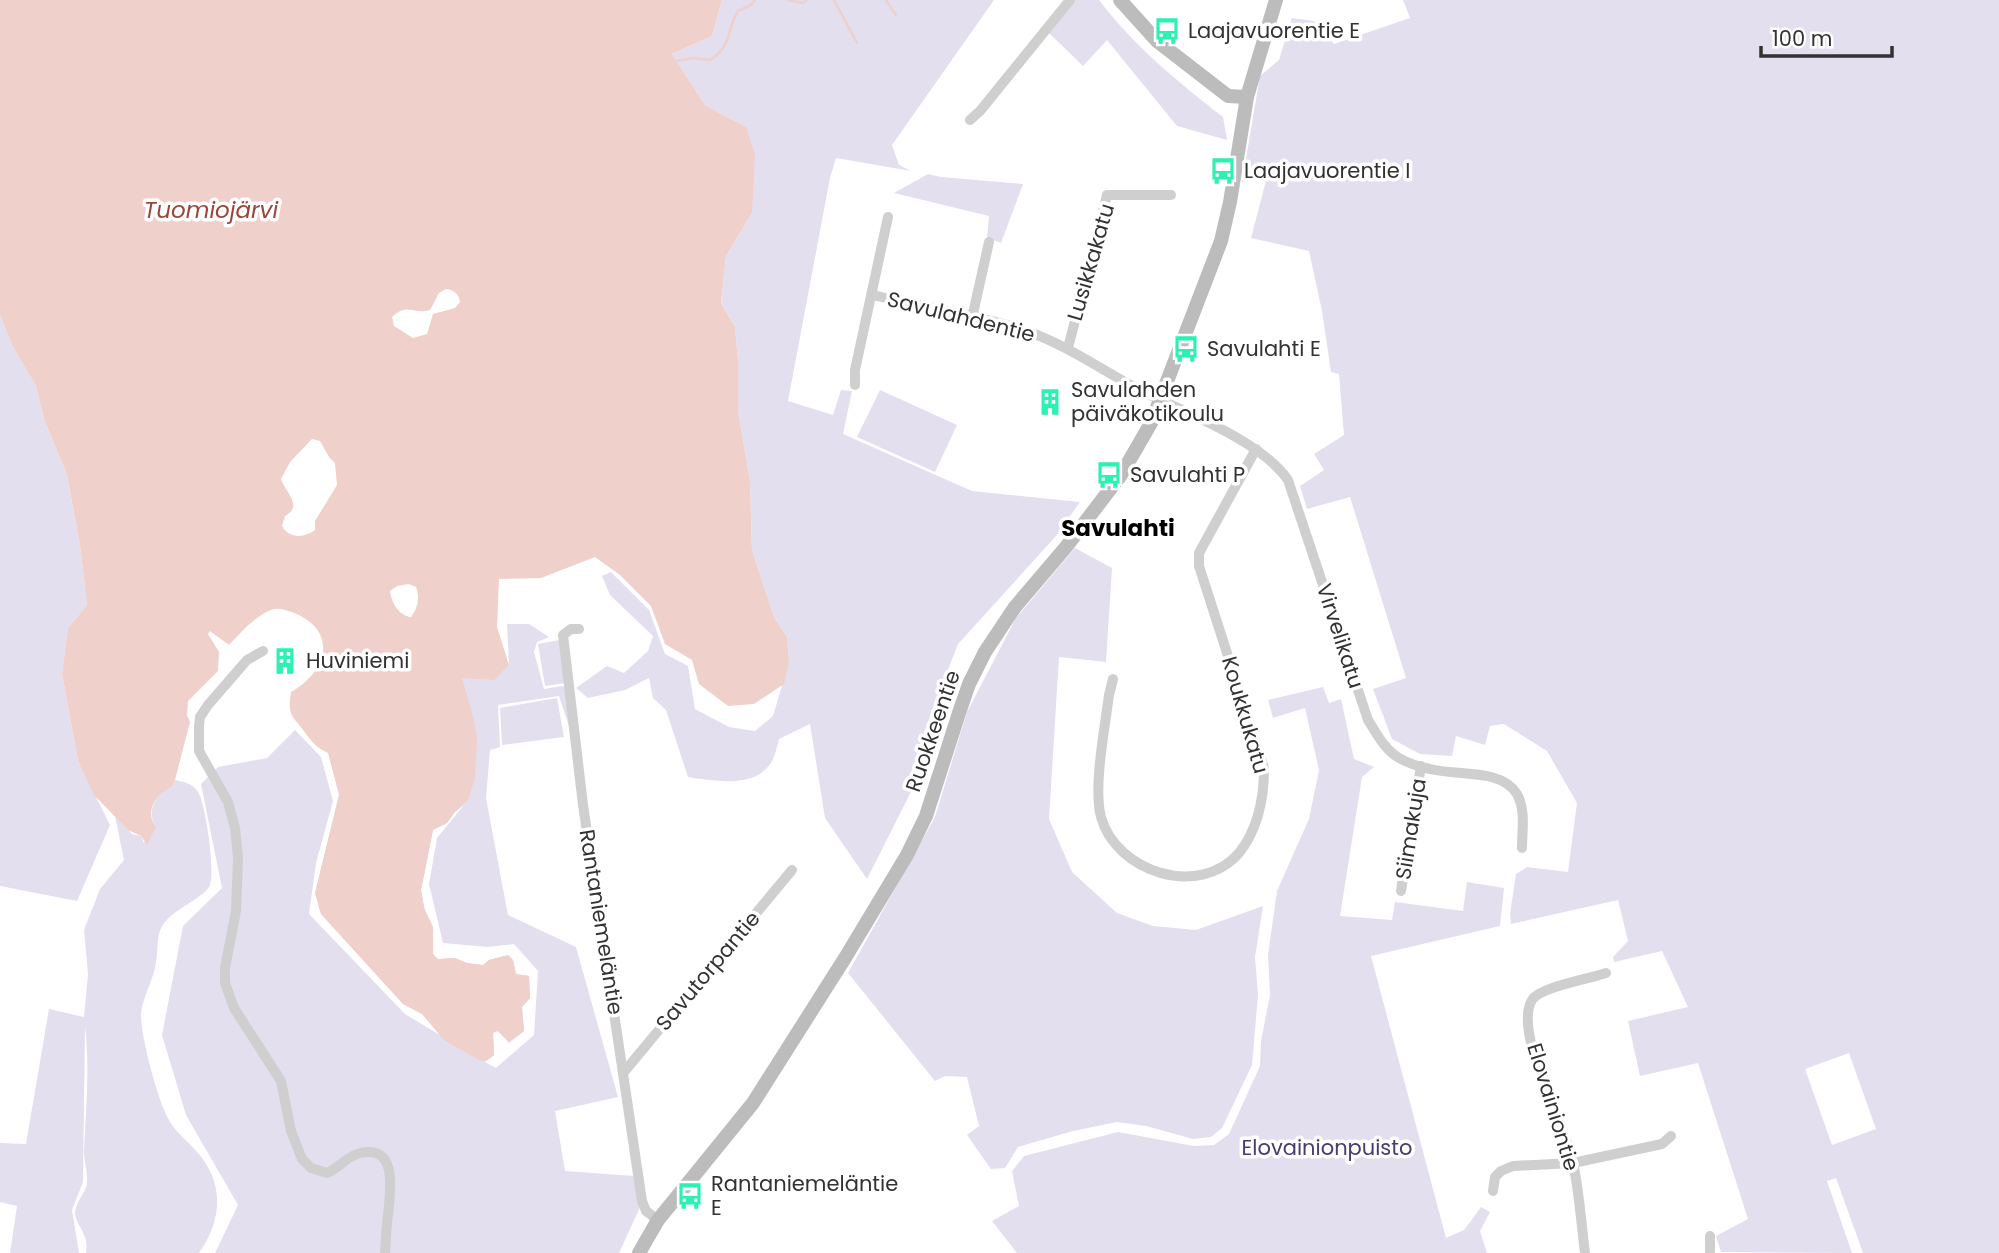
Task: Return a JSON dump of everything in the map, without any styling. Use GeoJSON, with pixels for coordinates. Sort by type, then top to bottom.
{"type":"FeatureCollection","features":[{"type":"Feature","properties":{"kind":"street"},"geometry":{"type":"LineString","coordinates":[[970,120],[1070,0]]}},
{"type":"Feature","properties":{"kind":"street"},"geometry":{"type":"LineString","coordinates":[[1120,0],[1157,41],[1228,96],[1247,97]]}},
{"type":"Feature","properties":{"kind":"street","name":"Ruokkeentie"},"geometry":{"type":"LineString","coordinates":[[639,1253],[658,1220],[752,1102],[907,856],[926,816],[962,703],[985,652],[1015,607],[1066,547],[1140,444],[1221,241],[1247,97],[1276,0]]}},
{"type":"Feature","properties":{"kind":"street","name":"Lusikkakatu"},"geometry":{"type":"LineString","coordinates":[[1068,348],[1107,195],[1171,195]]}},
{"type":"Feature","properties":{"kind":"street"},"geometry":{"type":"LineString","coordinates":[[855,385],[855,370],[888,217]]}},
{"type":"Feature","properties":{"kind":"street"},"geometry":{"type":"LineString","coordinates":[[972,318],[989,242]]}},
{"type":"Feature","properties":{"kind":"street","name":"Savulahdentie"},"geometry":{"type":"LineString","coordinates":[[873,295],[1029,332],[1068,348],[1160,399]]}},
{"type":"Feature","properties":{"kind":"street","name":"Virvelikatu"},"geometry":{"type":"LineString","coordinates":[[1160,399],[1256,449],[1279,466],[1288,480],[1368,720],[1383,744],[1398,757],[1420,766],[1505,782],[1516,793],[1522,810],[1522,848]]}},
{"type":"Feature","properties":{"kind":"street","name":"Koukkukatu"},"geometry":{"type":"LineString","coordinates":[[1113,679],[1108,695],[1098,797],[1106,830],[1124,854],[1146,869],[1183,876],[1207,872],[1221,866],[1240,851],[1256,821],[1264,796],[1264,768],[1199,566],[1199,553],[1256,449]]}},
{"type":"Feature","properties":{"kind":"street","name":"Rantaniemeläntie"},"geometry":{"type":"LineString","coordinates":[[579,629],[571,629],[563,635],[583,805],[642,1201],[646,1211],[658,1220]]}},
{"type":"Feature","properties":{"kind":"street"},"geometry":{"type":"LineString","coordinates":[[264,651],[247,660],[200,717],[200,751],[228,802],[235,828],[238,858],[236,911],[225,968],[225,983],[234,1008],[281,1081],[294,1143],[306,1164],[318,1172],[327,1173],[352,1156],[364,1152],[378,1155],[387,1164],[391,1186],[386,1253]]}},
{"type":"Feature","properties":{"kind":"street","name":"Siimakuja"},"geometry":{"type":"LineString","coordinates":[[1401,891],[1420,766]]}},
{"type":"Feature","properties":{"kind":"street","name":"Savutorpantie"},"geometry":{"type":"LineString","coordinates":[[624,1072],[792,870]]}},
{"type":"Feature","properties":{"kind":"street","name":"Elovainiontie"},"geometry":{"type":"LineString","coordinates":[[1586,1253],[1573,1163],[1567,1140],[1539,1072],[1526,1015],[1533,998],[1545,990],[1606,972]]}},
{"type":"Feature","properties":{"kind":"street"},"geometry":{"type":"LineString","coordinates":[[1493,1191],[1495,1177],[1513,1166],[1573,1163],[1662,1144],[1671,1136]]}},
{"type":"Feature","properties":{"kind":"street"},"geometry":{"type":"LineString","coordinates":[[1710,1237],[1710,1253]]}},
{"type":"Feature","properties":{"kind":"green space"},"geometry":{"type":"Polygon","coordinates":[[[722,0],[994,0],[892,145],[899,165],[911,171],[836,158],[788,401],[833,415],[841,390],[852,391],[843,434],[972,491],[1080,502],[1056,536],[958,644],[930,716],[914,786],[867,879],[825,818],[810,724],[779,739],[772,761],[756,776],[734,781],[698,779],[688,777],[666,710],[653,698],[649,678],[625,690],[588,698],[576,688],[607,666],[624,673],[648,651],[653,636],[610,595],[602,576],[611,572],[649,610],[665,654],[688,666],[695,709],[729,727],[755,731],[773,716],[789,662],[787,637],[774,617],[752,550],[750,480],[738,411],[735,327],[721,303],[726,256],[752,213],[746,127],[705,105],[672,54],[712,36],[722,0]]]}},
{"type":"Feature","properties":{"kind":"green space"},"geometry":{"type":"Polygon","coordinates":[[[1075,0],[1099,0],[1142,48],[1223,117],[1227,140],[1177,126],[1107,40],[1083,66],[1049,33],[1075,0]]]}},
{"type":"Feature","properties":{"kind":"green space"},"geometry":{"type":"Polygon","coordinates":[[[1403,0],[1999,0],[1999,1253],[1863,1253],[1836,1178],[1827,1181],[1852,1253],[1721,1252],[1716,1236],[1748,1219],[1698,1063],[1640,1076],[1628,1021],[1688,1007],[1662,951],[1614,962],[1613,957],[1628,941],[1618,900],[1511,924],[1516,874],[1527,867],[1568,872],[1577,803],[1547,751],[1504,724],[1490,726],[1485,745],[1456,736],[1452,756],[1420,754],[1392,739],[1373,689],[1406,678],[1350,497],[1307,509],[1300,486],[1324,470],[1314,454],[1344,435],[1339,374],[1331,372],[1309,251],[1251,238],[1267,177],[1242,182],[1260,76],[1279,60],[1292,18],[1314,21],[1334,44],[1410,18],[1403,0]],[[1849,1053],[1805,1069],[1832,1145],[1876,1129],[1849,1053]]]}},
{"type":"Feature","properties":{"kind":"green space"},"geometry":{"type":"Polygon","coordinates":[[[928,174],[1023,184],[1001,243],[987,238],[989,216],[894,193],[928,174]]]}},
{"type":"Feature","properties":{"kind":"green space"},"geometry":{"type":"Polygon","coordinates":[[[0,315],[13,347],[36,386],[44,419],[67,475],[80,546],[87,605],[68,628],[62,674],[78,761],[110,825],[77,901],[0,886],[0,315]]]}},
{"type":"Feature","properties":{"kind":"green space"},"geometry":{"type":"Polygon","coordinates":[[[880,390],[957,425],[935,472],[857,437],[880,390]]]}},
{"type":"Feature","properties":{"kind":"green space"},"geometry":{"type":"Polygon","coordinates":[[[1075,548],[1112,568],[1106,662],[1059,657],[1049,819],[1072,872],[1117,913],[1153,926],[1196,930],[1263,906],[1255,957],[1258,995],[1252,1065],[1222,1128],[1211,1137],[1193,1139],[1146,1126],[1117,1122],[1018,1147],[1005,1168],[991,1169],[967,1135],[979,1126],[967,1077],[945,1076],[935,1081],[848,973],[935,817],[967,712],[1016,618],[1075,548]]]}},
{"type":"Feature","properties":{"kind":"green space"},"geometry":{"type":"Polygon","coordinates":[[[507,624],[529,624],[549,637],[537,642],[534,652],[544,689],[563,686],[567,693],[571,732],[559,696],[498,705],[500,747],[490,750],[486,798],[508,915],[576,947],[618,1097],[555,1111],[565,1171],[635,1176],[641,1205],[619,1253],[215,1253],[238,1205],[186,1115],[162,1035],[183,926],[222,888],[201,784],[218,767],[267,758],[295,730],[321,757],[333,801],[316,863],[309,914],[405,1014],[440,1035],[422,1014],[403,1004],[321,914],[315,893],[339,795],[461,678],[509,665],[507,624]],[[464,805],[447,823],[433,830],[421,890],[425,911],[433,927],[433,954],[438,959],[455,958],[483,965],[489,960],[508,955],[513,960],[516,974],[529,976],[530,998],[522,1007],[524,1031],[509,1043],[498,1031],[493,1033],[494,1055],[485,1062],[496,1068],[534,1035],[538,971],[514,944],[488,947],[443,943],[429,884],[437,838],[464,805]]]}},
{"type":"Feature","properties":{"kind":"green space"},"geometry":{"type":"Polygon","coordinates":[[[559,640],[566,683],[545,686],[538,644],[559,640]]]}},
{"type":"Feature","properties":{"kind":"green space","name":"Elovainionpuisto"},"geometry":{"type":"Polygon","coordinates":[[[1323,687],[1329,703],[1341,699],[1354,759],[1374,767],[1362,777],[1340,916],[1392,920],[1395,902],[1463,911],[1467,882],[1504,888],[1500,926],[1371,956],[1446,1238],[1464,1230],[1481,1207],[1490,1212],[1480,1231],[1487,1253],[1017,1253],[992,1221],[1019,1206],[1012,1171],[1024,1156],[1118,1132],[1194,1146],[1214,1145],[1229,1134],[1260,1066],[1261,1041],[1270,995],[1268,955],[1277,891],[1309,819],[1319,770],[1305,708],[1273,718],[1268,700],[1323,687]]]}},
{"type":"Feature","properties":{"kind":"green space"},"geometry":{"type":"Polygon","coordinates":[[[557,698],[564,737],[502,745],[500,708],[557,698]]]}},
{"type":"Feature","properties":{"kind":"green space"},"geometry":{"type":"Polygon","coordinates":[[[175,780],[188,783],[201,799],[209,838],[210,885],[170,917],[162,927],[155,968],[142,1007],[141,1023],[150,1068],[169,1120],[194,1148],[212,1176],[217,1202],[212,1228],[199,1253],[86,1253],[87,1245],[75,1213],[87,1183],[84,1151],[87,1072],[85,1026],[83,1182],[72,1210],[79,1253],[10,1253],[17,1206],[0,1202],[0,1143],[26,1144],[49,1009],[84,1017],[88,974],[84,930],[100,889],[124,860],[115,816],[132,834],[141,836],[144,843],[154,824],[152,813],[155,802],[162,793],[172,787],[175,780]]]}},
{"type":"Feature","properties":{"kind":"water","name":"Tuomiojärvi"},"geometry":{"type":"Polygon","coordinates":[[[0,0],[722,0],[712,36],[672,54],[705,105],[746,127],[755,155],[752,213],[726,256],[721,303],[735,327],[738,411],[750,480],[752,550],[774,617],[787,637],[789,662],[784,684],[754,704],[728,706],[699,684],[692,660],[665,644],[651,606],[620,575],[595,557],[541,578],[499,579],[497,627],[509,665],[494,680],[462,678],[477,740],[475,778],[468,800],[447,823],[433,830],[421,890],[424,908],[433,927],[433,954],[438,959],[455,958],[483,965],[489,960],[508,955],[513,960],[516,974],[529,976],[530,998],[522,1007],[524,1031],[509,1042],[498,1031],[493,1032],[494,1055],[486,1061],[479,1060],[444,1040],[422,1014],[403,1004],[321,914],[315,893],[339,795],[328,753],[313,743],[291,712],[291,692],[313,673],[323,651],[317,629],[307,620],[292,612],[274,609],[253,621],[229,645],[210,631],[208,634],[219,652],[218,671],[188,701],[187,715],[190,722],[175,780],[172,787],[161,794],[154,804],[151,815],[156,827],[147,845],[141,836],[128,830],[94,795],[78,761],[62,674],[68,628],[87,605],[67,475],[44,419],[36,386],[13,347],[0,315],[0,0]],[[446,289],[439,293],[430,310],[402,310],[397,313],[392,317],[394,326],[413,338],[427,334],[433,314],[455,308],[460,302],[456,293],[446,289]],[[312,439],[290,462],[281,479],[292,499],[293,508],[285,516],[282,526],[293,535],[302,536],[315,530],[315,521],[337,485],[335,463],[320,441],[312,439]],[[409,584],[397,586],[390,591],[392,600],[399,611],[411,617],[418,603],[416,587],[409,584]]]}},
{"type":"Feature","properties":{"kind":"waterway"},"geometry":{"type":"LineString","coordinates":[[676,61],[693,58],[710,60],[726,43],[738,11],[755,0]]}},
{"type":"Feature","properties":{"kind":"waterway"},"geometry":{"type":"LineString","coordinates":[[788,0],[803,3],[807,0]]}},
{"type":"Feature","properties":{"kind":"waterway"},"geometry":{"type":"LineString","coordinates":[[834,0],[857,43]]}},
{"type":"Feature","properties":{"kind":"waterway"},"geometry":{"type":"LineString","coordinates":[[886,0],[896,15]]}},
{"type":"Feature","properties":{"kind":"place","name":"Laajavuorentie E"},"geometry":{"type":"Point","coordinates":[1167,31]}},
{"type":"Feature","properties":{"kind":"place","name":"Laajavuorentie I"},"geometry":{"type":"Point","coordinates":[1223,171]}},
{"type":"Feature","properties":{"kind":"place","name":"Savulahti E"},"geometry":{"type":"Point","coordinates":[1186,349]}},
{"type":"Feature","properties":{"kind":"place","name":"Savulahden päiväkotikoulu"},"geometry":{"type":"Point","coordinates":[1050,402]}},
{"type":"Feature","properties":{"kind":"place","name":"Savulahti P"},"geometry":{"type":"Point","coordinates":[1109,475]}},
{"type":"Feature","properties":{"kind":"place","name":"Huviniemi"},"geometry":{"type":"Point","coordinates":[285,661]}},
{"type":"Feature","properties":{"kind":"place","name":"Rantaniemeläntie E"},"geometry":{"type":"Point","coordinates":[690,1196]}},
{"type":"Feature","properties":{"kind":"district","name":"Savulahti"},"geometry":{"type":"Point","coordinates":[1118,528]}}]}
